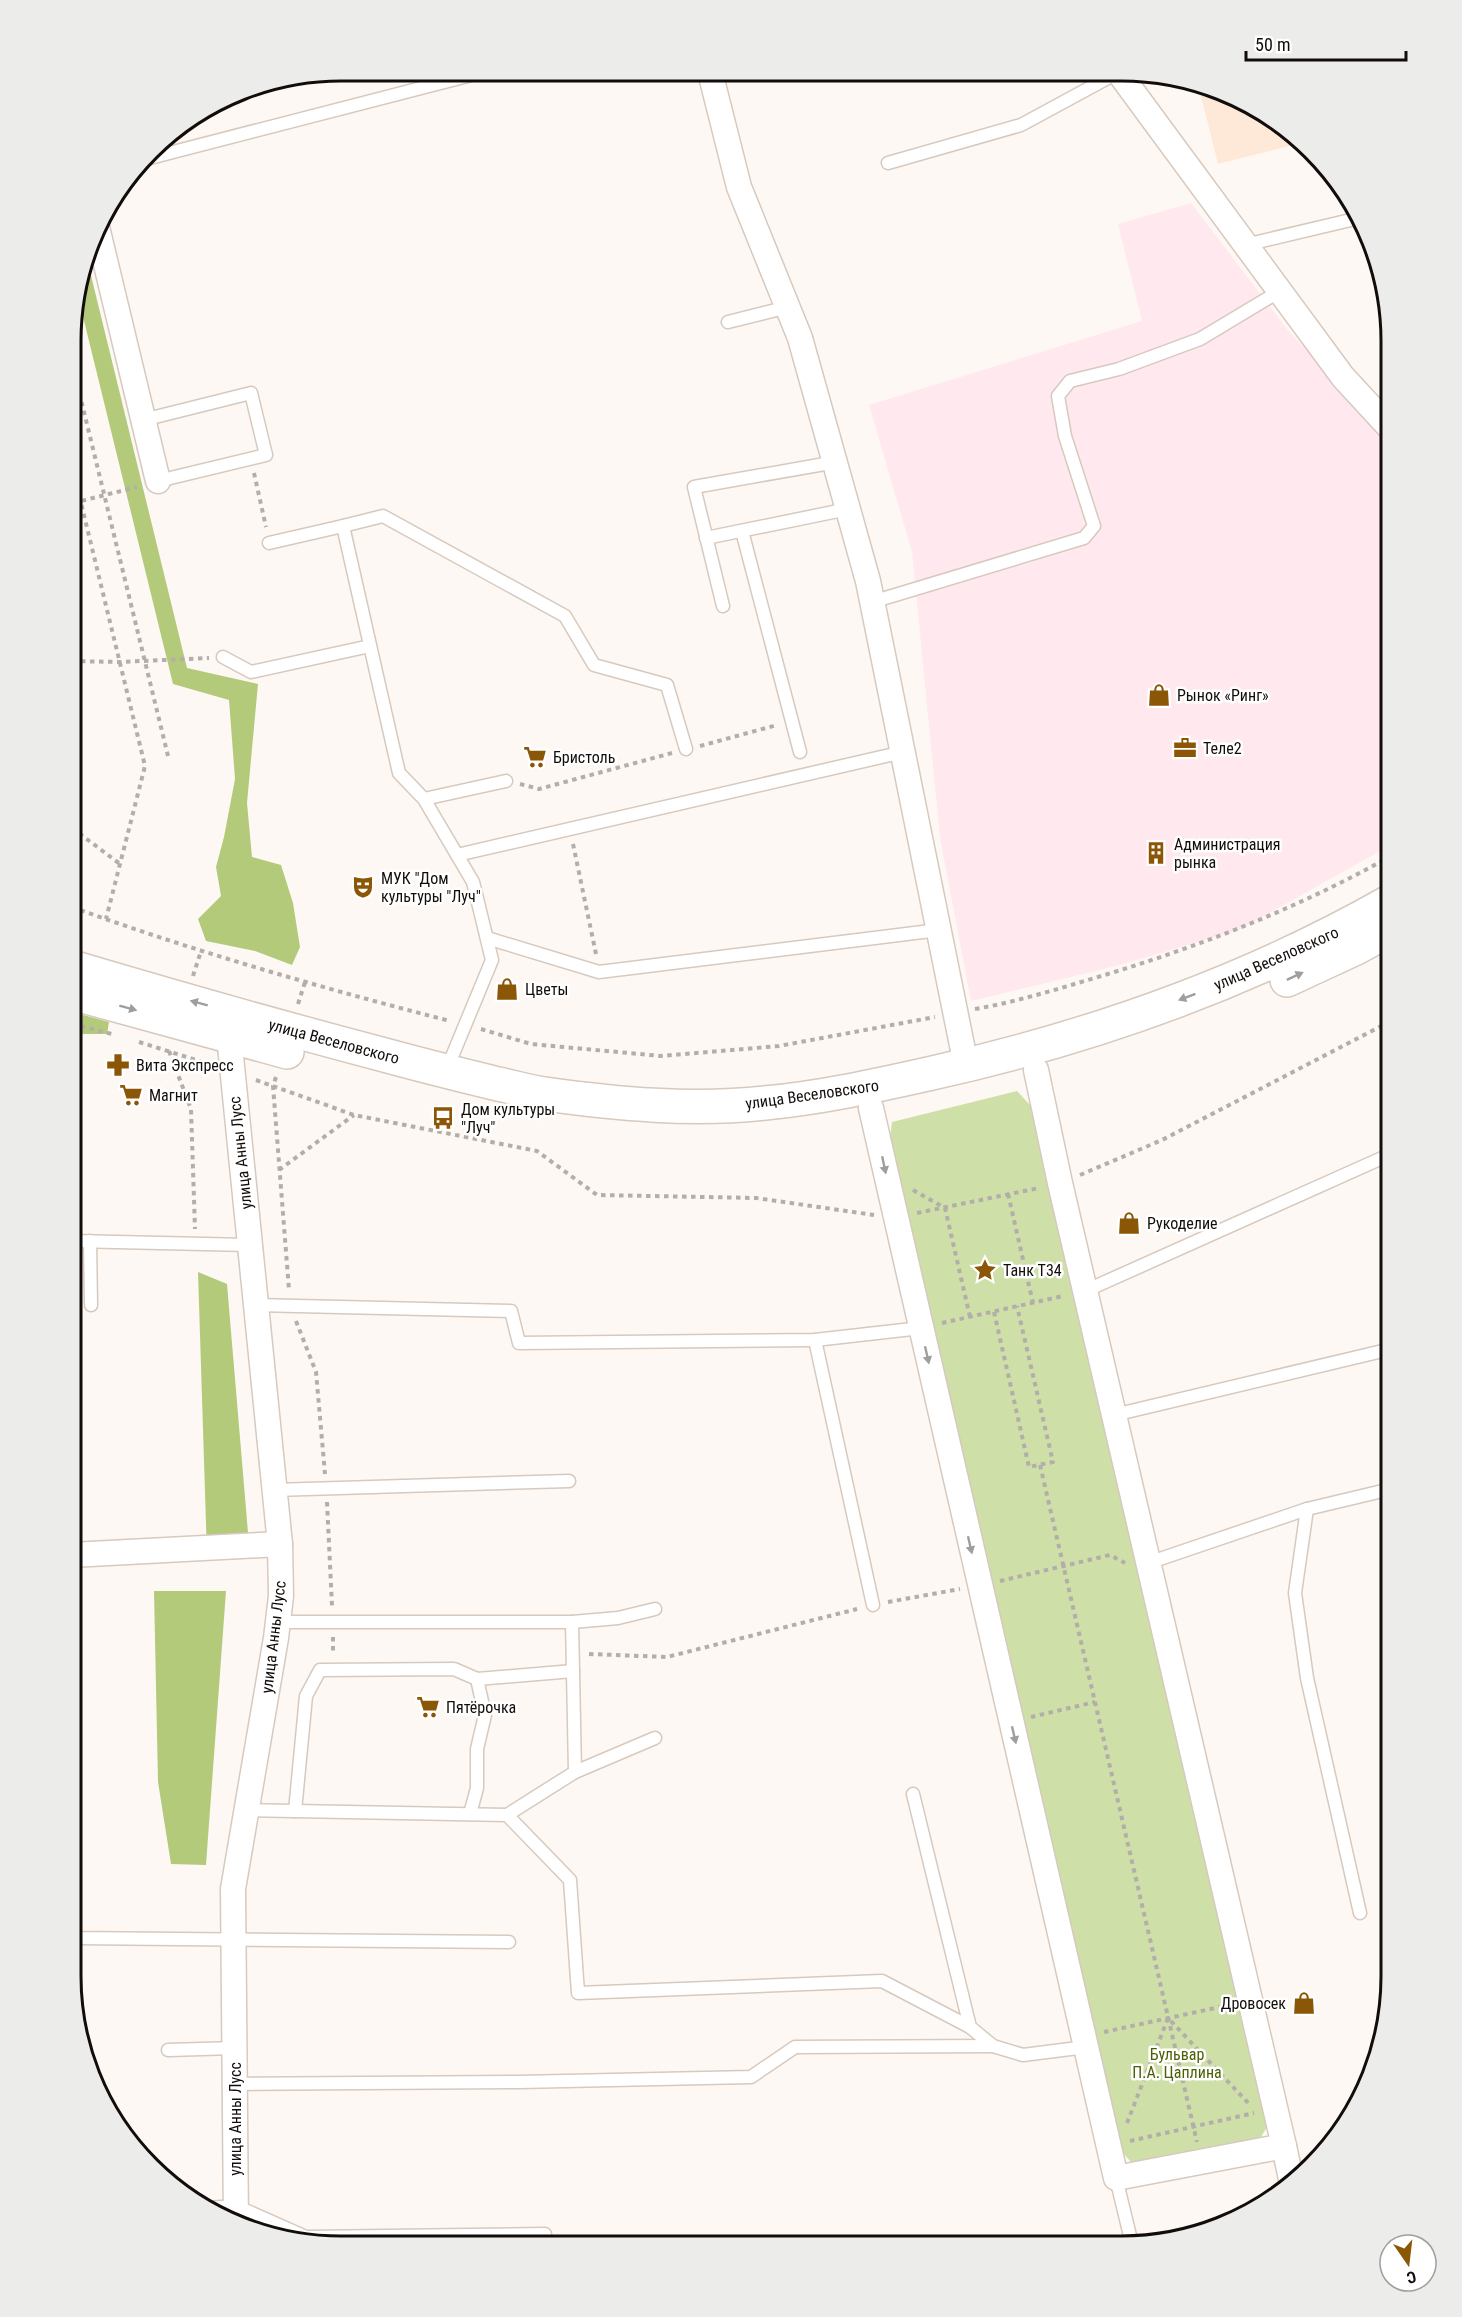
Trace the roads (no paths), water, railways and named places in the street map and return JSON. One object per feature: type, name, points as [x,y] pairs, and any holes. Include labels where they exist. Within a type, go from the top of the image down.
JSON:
[{"type":"main road","name":"улица Веселовского","points":[[81,996],[177,1024],[232,1024],[290,1030],[446,1072],[541,1094],[666,1106],[869,1097],[966,1065],[1034,1059],[1136,1016],[1240,977],[1345,928],[1381,907]]},
{"type":"main road","name":"улица Веселовского","points":[[232,1024],[451,1096],[549,1115],[663,1126],[766,1123],[1034,1059],[1143,1037],[1249,997],[1356,948],[1381,934]]},
{"type":"main road","name":"улица Веселовского","points":[[81,972],[177,1024]]},
{"type":"street","points":[[712,81],[739,187],[800,338],[836,462],[872,602],[966,1065]]},
{"type":"street","points":[[1124,81],[1343,377],[1381,418]]},
{"type":"street","points":[[101,242],[143,420],[150,483]]},
{"type":"street","name":"улица Анны Лусс","points":[[232,1024],[231,1072],[280,1544],[278,1622],[234,1889],[236,2213]]},
{"type":"street","points":[[1034,1059],[1060,1183],[1290,2173]]},
{"type":"street","points":[[869,1097],[1085,2042],[1114,2144],[1116,2178],[1284,2146]]},
{"type":"street","points":[[81,1554],[280,1544]]},
{"type":"lane","points":[[158,156],[448,81]]},
{"type":"lane","points":[[888,163],[1021,125],[1103,81]]},
{"type":"lane","points":[[1245,244],[1351,220]]},
{"type":"lane","points":[[872,602],[1084,538],[1094,526],[1065,436],[1059,396],[1070,381],[1119,369],[1200,339],[1280,291]]},
{"type":"lane","points":[[728,322],[788,308]]},
{"type":"lane","points":[[143,420],[251,393],[266,455],[150,483]]},
{"type":"lane","points":[[723,606],[694,487],[836,462]]},
{"type":"lane","points":[[706,538],[848,509]]},
{"type":"lane","points":[[269,543],[383,516],[565,616],[594,665],[667,685],[686,749]]},
{"type":"lane","points":[[343,526],[399,773],[424,799],[473,882],[492,960],[446,1072]]},
{"type":"lane","points":[[742,531],[800,752]]},
{"type":"lane","points":[[223,657],[251,672],[370,646]]},
{"type":"lane","points":[[457,855],[903,752]]},
{"type":"lane","points":[[424,799],[506,781]]},
{"type":"lane","points":[[486,938],[599,972],[939,930]]},
{"type":"lane","points":[[1085,1291],[1381,1158]]},
{"type":"lane","points":[[81,1241],[249,1245]]},
{"type":"lane","points":[[90,1241],[91,1305]]},
{"type":"lane","points":[[255,1305],[511,1311],[519,1343],[815,1340],[921,1328]]},
{"type":"lane","points":[[815,1340],[873,1605]]},
{"type":"lane","points":[[1114,1415],[1381,1351]]},
{"type":"lane","points":[[274,1490],[569,1481]]},
{"type":"lane","points":[[1148,1563],[1307,1509],[1381,1491]]},
{"type":"lane","points":[[1307,1509],[1295,1593],[1307,1678],[1360,1913]]},
{"type":"lane","points":[[278,1622],[572,1622],[618,1618],[656,1609]]},
{"type":"lane","points":[[572,1622],[575,1772]]},
{"type":"lane","points":[[295,1811],[306,1696],[321,1670],[454,1669],[477,1679],[573,1671]]},
{"type":"lane","points":[[470,1814],[477,1788],[477,1749],[485,1715],[477,1679]]},
{"type":"lane","points":[[247,1810],[507,1815],[575,1772],[655,1738]]},
{"type":"lane","points":[[913,1794],[970,2027]]},
{"type":"lane","points":[[507,1815],[570,1880],[578,1993],[882,1981],[970,2027],[993,2046]]},
{"type":"lane","points":[[81,1938],[509,1942]]},
{"type":"lane","points":[[235,2084],[519,2082],[751,2077],[795,2047],[993,2046],[1023,2055],[1085,2042]]},
{"type":"lane","points":[[168,2050],[235,2048]]},
{"type":"lane","points":[[1116,2178],[1130,2235]]},
{"type":"lane","points":[[386,2236],[546,2234]]},
{"type":"place","name":"Рынок «Ринг»","points":[[1159,695]]},
{"type":"place","name":"Теле2","points":[[1185,748]]},
{"type":"place","name":"Бристоль","points":[[535,757]]},
{"type":"place","name":"Администрация рынка","points":[[1156,853]]},
{"type":"place","name":"МУК \"Дом культуры \"Луч\"","points":[[363,887]]},
{"type":"place","name":"Цветы","points":[[507,989]]},
{"type":"place","name":"Вита Экспресс","points":[[118,1065]]},
{"type":"place","name":"Магнит","points":[[131,1095]]},
{"type":"place","name":"Дом культуры \"Луч\"","points":[[443,1118]]},
{"type":"place","name":"Рукоделие","points":[[1129,1223]]},
{"type":"place","name":"Танк T34","points":[[985,1270]]},
{"type":"place","name":"Пятёрочка","points":[[428,1707]]},
{"type":"place","name":"Дровосек","points":[[1304,2003]]},
{"type":"park label","name":"Бульвар П.А. Цаплина","points":[[1177,2063]]}]
